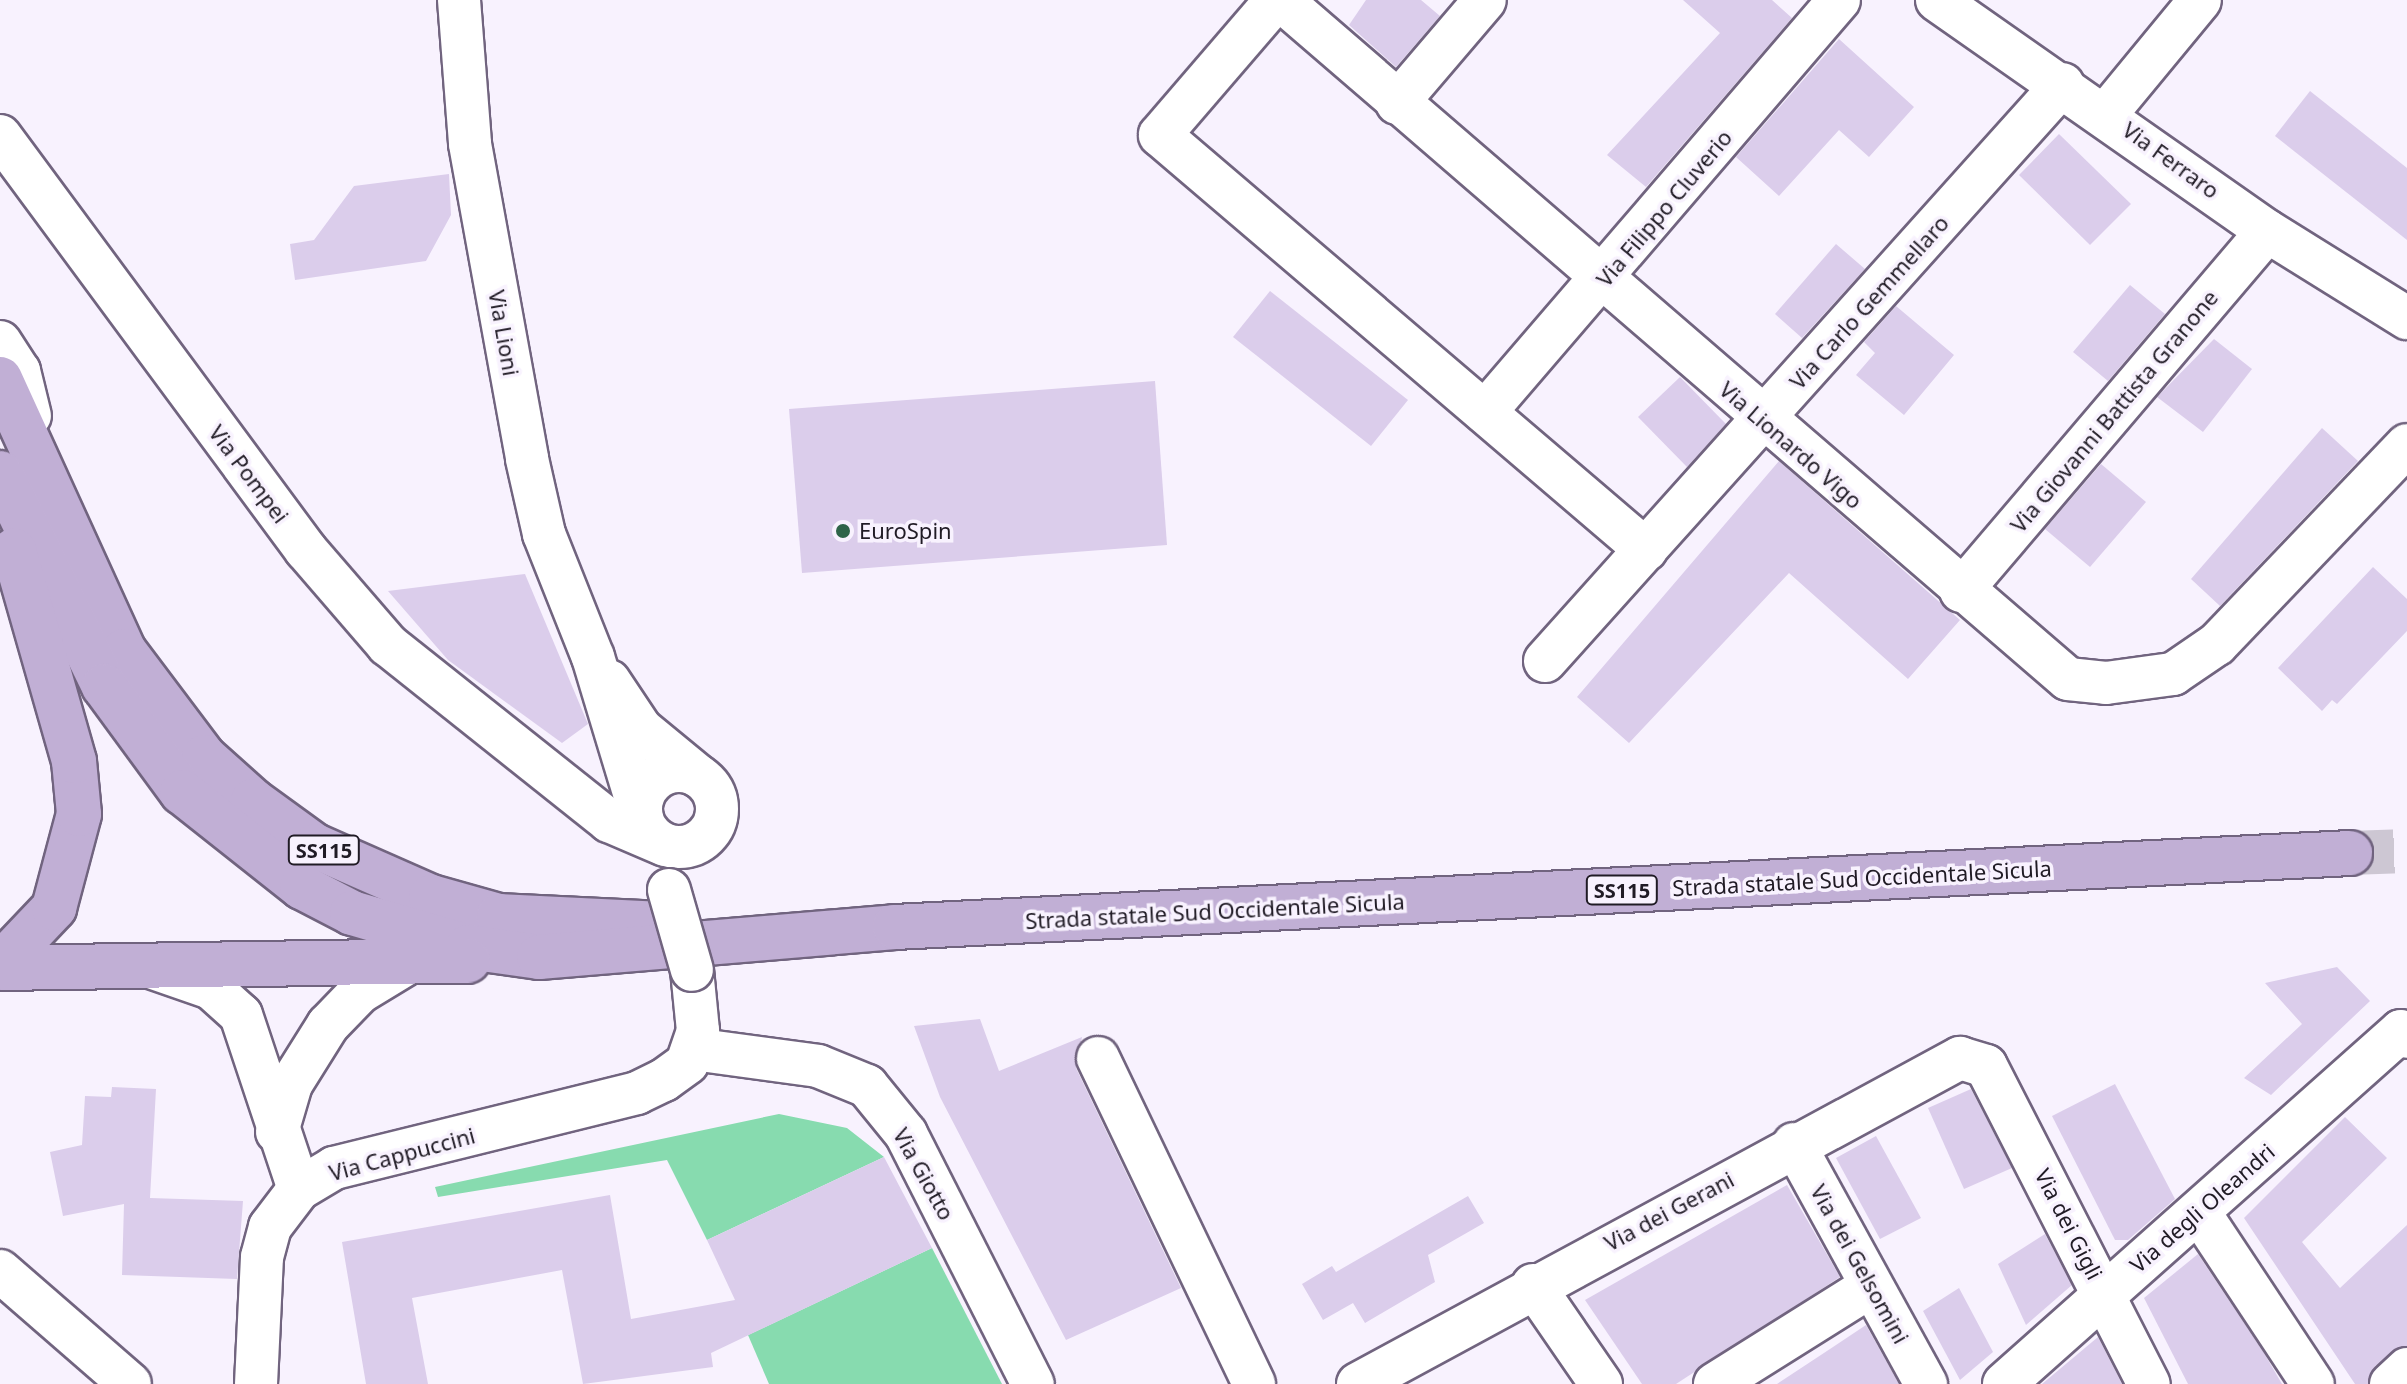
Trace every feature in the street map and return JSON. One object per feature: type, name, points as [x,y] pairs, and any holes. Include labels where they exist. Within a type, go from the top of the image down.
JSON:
[{"type":"main road","name":"Strada statale Sud Occidentale Sicula","points":[[0,379],[124,651],[204,757],[315,846],[404,887],[499,916],[895,927]]},
{"type":"main road","name":"Strada statale Sud Occidentale Sicula","points":[[0,473],[104,686],[142,746],[216,825],[352,913],[468,947],[539,957],[895,927],[2350,853]]},
{"type":"main road","points":[[0,506],[74,761],[79,814],[54,908],[0,966]]},
{"type":"main road","points":[[0,966],[140,964],[246,970],[403,966],[539,957]]},
{"type":"street","name":"Via Lioni","points":[[459,0],[470,144],[527,459],[544,534],[593,657]]},
{"type":"street","name":"Via Lionardo Vigo","points":[[1646,550],[1160,135],[1279,0],[1961,591],[2068,679],[2106,683],[2173,674],[2217,644],[2402,461]]},
{"type":"street","points":[[1397,103],[1485,0]]},
{"type":"street","name":"Via Filippo Cluverio","points":[[1485,412],[1602,282],[1839,0]]},
{"type":"street","name":"Via Ferraro","points":[[1937,0],[2107,113],[2267,231],[2407,318]]},
{"type":"street","points":[[2107,113],[2200,0]]},
{"type":"street","name":"Via Carlo Gemmellaro","points":[[1545,661],[2063,84]]},
{"type":"street","name":"Via Pompei","points":[[0,136],[306,550],[388,645],[557,774],[652,818]]},
{"type":"street","name":"Via Giovanni Battista Granone","points":[[1961,591],[2267,231]]},
{"type":"street","points":[[0,342],[19,371],[48,486]]},
{"type":"street","points":[[593,657],[613,738],[652,818],[692,970],[698,1031],[693,1049]]},
{"type":"street","points":[[593,657],[641,729],[714,793],[717,816],[652,818]]},
{"type":"street","points":[[557,774],[602,762],[613,738]]},
{"type":"street","points":[[652,818],[676,771],[698,776]]},
{"type":"street","points":[[140,964],[211,988],[241,1015],[277,1132],[299,1189]]},
{"type":"street","points":[[277,1132],[291,1084],[328,1025],[360,992],[403,966]]},
{"type":"street","points":[[246,970],[271,1015],[291,1084]]},
{"type":"street","name":"Via degli Oleandri","points":[[2004,1384],[2404,1034]]},
{"type":"street","name":"Via Cappuccini","points":[[250,1375],[270,1227],[299,1189],[334,1168],[637,1093],[687,1063],[693,1049]]},
{"type":"street","name":"Via Giotto","points":[[693,1049],[818,1066],[867,1086],[906,1134],[1033,1384]]},
{"type":"street","points":[[1098,1058],[1254,1384]]},
{"type":"street","name":"Via dei Gerani","points":[[1376,1380],[1533,1285],[1960,1058],[1986,1066]]},
{"type":"street","name":"Via dei Gigli","points":[[1986,1066],[2149,1384]]},
{"type":"street","name":"Via dei Gelsomini","points":[[1794,1144],[1926,1384]]},
{"type":"street","points":[[2199,1212],[2313,1384]]},
{"type":"street","points":[[0,1271],[130,1384]]},
{"type":"street","points":[[1533,1285],[1601,1384]]},
{"type":"street","points":[[1715,1384],[1871,1286]]},
{"type":"street","points":[[2391,1384],[2407,1369]]},
{"type":"green space","points":[[779,1114],[847,1128],[884,1157],[707,1240],[667,1160],[438,1197],[435,1187]]},
{"type":"green space","points":[[932,1248],[1002,1384],[769,1384],[748,1335]]},
{"type":"building","points":[[1366,0],[1421,0],[1440,16],[1396,67],[1349,25]]},
{"type":"building","points":[[1683,0],[1772,0],[1792,18],[1646,187],[1607,155],[1720,33]]},
{"type":"building","points":[[1839,39],[1914,107],[1869,157],[1839,130],[1779,196],[1736,157]]},
{"type":"building","points":[[2310,91],[2407,168],[2407,240],[2275,136]]},
{"type":"building","points":[[2059,134],[2131,204],[2090,245],[2019,175]]},
{"type":"building","points":[[449,174],[451,215],[426,261],[295,280],[290,244],[314,240],[354,186]]},
{"type":"building","points":[[1836,244],[1865,269],[1802,338],[1775,314]]},
{"type":"building","points":[[2130,285],[2165,314],[2108,381],[2073,352]]},
{"type":"building","points":[[1270,291],[1408,400],[1371,446],[1233,337]]},
{"type":"building","points":[[1896,306],[1954,355],[1904,415],[1856,375],[1875,353],[1864,342]]},
{"type":"building","points":[[2214,339],[2252,369],[2203,432],[2157,397]]},
{"type":"building","points":[[1680,377],[1726,424],[1687,467],[1638,417]]},
{"type":"building","points":[[1155,381],[1167,545],[802,573],[789,409]]},
{"type":"building","points":[[2322,428],[2358,461],[2220,606],[2191,579]]},
{"type":"building","points":[[1779,461],[1960,620],[1908,679],[1789,573],[1629,743],[1577,697]]},
{"type":"building","points":[[2101,464],[2146,502],[2090,567],[2045,529]]},
{"type":"building","points":[[2373,567],[2407,599],[2407,631],[2337,704],[2332,700],[2322,711],[2278,668]]},
{"type":"building","points":[[525,574],[588,724],[562,743],[448,660],[388,591]]},
{"type":"building","points":[[2337,967],[2370,1001],[2271,1095],[2244,1078],[2302,1024],[2265,983]]},
{"type":"building","points":[[980,1019],[999,1071],[1082,1037],[1076,1068],[1181,1288],[1066,1340],[940,1097],[914,1026]]},
{"type":"building","points":[[2115,1084],[2175,1199],[2128,1240],[2115,1240],[2052,1116]]},
{"type":"building","points":[[112,1087],[156,1089],[150,1198],[243,1201],[237,1279],[122,1275],[124,1204],[63,1216],[50,1152],[82,1145],[85,1096],[111,1097]]},
{"type":"building","points":[[1971,1089],[2012,1168],[1964,1189],[1928,1108]]},
{"type":"building","points":[[2345,1117],[2387,1158],[2302,1242],[2340,1288],[2407,1225],[2407,1346],[2375,1366],[2368,1384],[2355,1384],[2244,1218]]},
{"type":"building","points":[[1876,1136],[1921,1218],[1880,1239],[1836,1158]]},
{"type":"building","points":[[884,1157],[932,1248],[711,1353],[713,1367],[583,1384],[562,1270],[412,1298],[428,1384],[366,1384],[342,1242],[610,1195],[631,1319],[735,1300],[707,1240]]},
{"type":"building","points":[[1787,1185],[1840,1277],[1676,1384],[1642,1384],[1585,1300]]},
{"type":"building","points":[[1468,1196],[1484,1223],[1428,1255],[1435,1282],[1365,1323],[1353,1303],[1323,1320],[1302,1284],[1332,1266],[1336,1272]]},
{"type":"building","points":[[2045,1234],[2072,1285],[2026,1325],[1998,1264]]},
{"type":"building","points":[[2198,1254],[2282,1384],[2188,1384],[2144,1298]]},
{"type":"building","points":[[1959,1288],[1993,1352],[1960,1380],[1923,1311]]},
{"type":"building","points":[[1866,1325],[1899,1384],[1777,1384],[1830,1349]]},
{"type":"building","points":[[2098,1337],[2122,1384],[2042,1384]]},
{"type":"tunnel","points":[[2350,853],[2407,851]]},
{"type":"place","name":"EuroSpin","points":[[843,531]]}]
